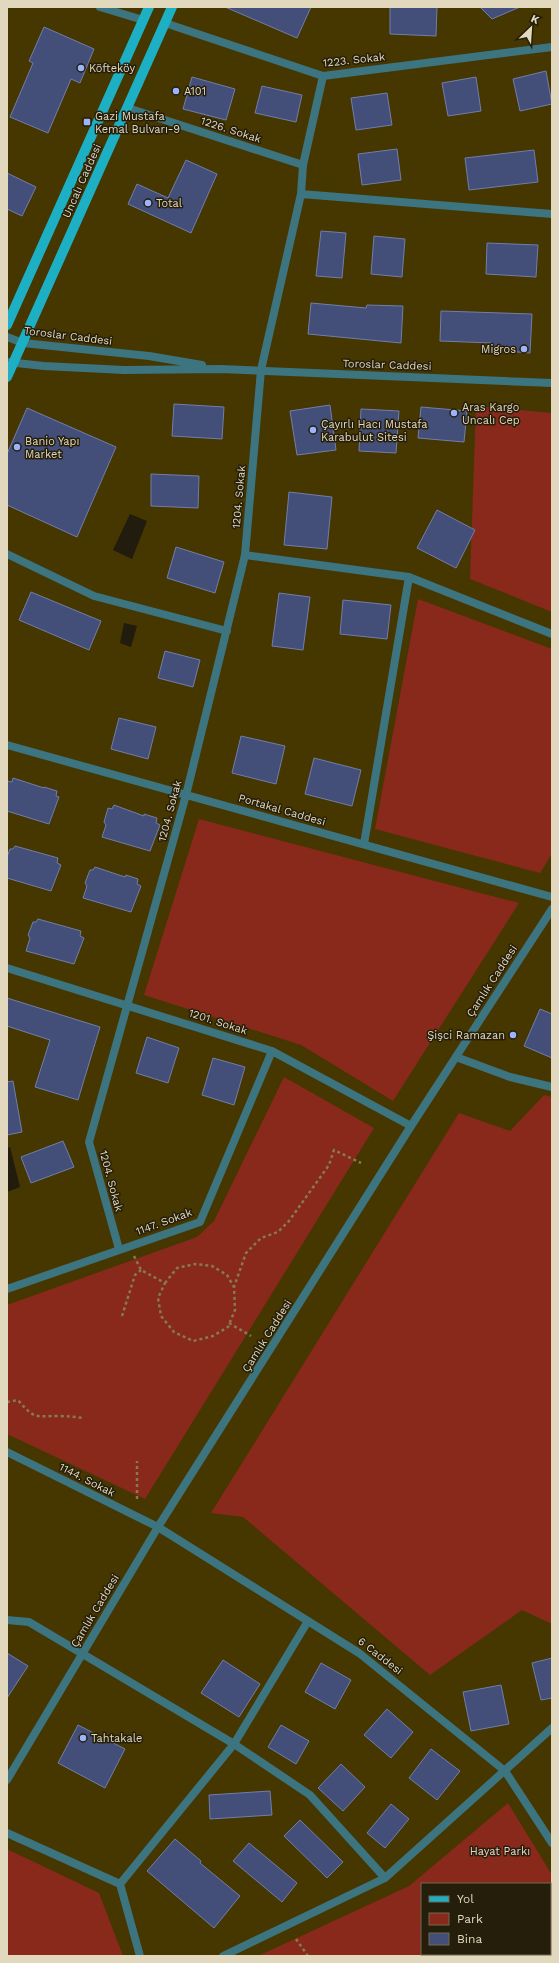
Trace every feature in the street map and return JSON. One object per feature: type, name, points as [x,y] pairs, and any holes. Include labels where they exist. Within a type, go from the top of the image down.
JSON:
[{"type":"main road","name":"Uncalı Caddesi","points":[[7,325],[149,7]]},
{"type":"main road","name":"Uncalı Caddesi","points":[[7,377],[10,362],[23,343],[172,7]]},
{"type":"street","points":[[100,7],[144,20]]},
{"type":"street","name":"1223. Sokak","points":[[165,23],[323,76],[552,47]]},
{"type":"street","name":"1204. Sokak","points":[[119,1249],[89,1142],[186,795],[246,554],[261,370],[301,194],[303,165],[323,76]]},
{"type":"street","name":"1226. Sokak","points":[[128,108],[303,165]]},
{"type":"street","points":[[301,194],[552,214]]},
{"type":"street","name":"Toroslar Caddesi","points":[[7,337],[23,343],[149,356],[221,368]]},
{"type":"street","name":"Toroslar Caddesi","points":[[10,362],[124,370],[221,368],[552,383]]},
{"type":"street","points":[[7,554],[94,596],[227,631]]},
{"type":"street","points":[[246,554],[409,577],[552,634]]},
{"type":"street","points":[[364,844],[409,577]]},
{"type":"street","name":"Portakal Caddesi","points":[[7,745],[552,897]]},
{"type":"street","name":"Çamlık Caddesi","points":[[7,1780],[158,1527],[552,908]]},
{"type":"street","name":"1201. Sokak","points":[[7,968],[272,1051],[412,1126]]},
{"type":"street","name":"1147. Sokak","points":[[7,1288],[200,1222],[272,1051]]},
{"type":"street","points":[[456,1057],[510,1077],[552,1087]]},
{"type":"street","name":"1144. Sokak","points":[[7,1452],[158,1527]]},
{"type":"street","name":"6 Caddesi","points":[[158,1527],[359,1653],[505,1771],[552,1843]]},
{"type":"street","points":[[7,1620],[29,1622],[83,1653],[234,1744],[310,1795],[385,1878]]},
{"type":"street","points":[[120,1884],[234,1744],[308,1621]]},
{"type":"street","points":[[223,1956],[385,1878],[552,1728]]},
{"type":"street","points":[[7,1833],[120,1884]]},
{"type":"street","points":[[120,1884],[140,1956]]},
{"type":"path","points":[[234,1287],[227,1275],[212,1266],[195,1264],[177,1268],[165,1283],[158,1298],[161,1316],[174,1332],[193,1341],[212,1336],[228,1327],[235,1310],[234,1287],[246,1253],[261,1238],[278,1232],[289,1221],[329,1165],[334,1150],[361,1163]]},
{"type":"path","points":[[134,1256],[141,1270],[165,1283]]},
{"type":"path","points":[[122,1316],[135,1275],[141,1270]]},
{"type":"path","points":[[229,1323],[251,1336]]},
{"type":"path","points":[[7,1402],[18,1400],[28,1411],[40,1418],[57,1416],[83,1418]]},
{"type":"path","points":[[137,1461],[137,1499]]},
{"type":"path","points":[[296,1939],[308,1956]]},
{"type":"green space","points":[[476,406],[552,413],[552,612],[470,579]]},
{"type":"green space","points":[[418,599],[552,649],[552,854],[540,873],[375,829]]},
{"type":"green space","points":[[199,819],[519,903],[393,1101],[301,1045],[144,995]]},
{"type":"green space","points":[[284,1077],[374,1128],[145,1499],[7,1434],[7,1305],[197,1237],[214,1221]]},
{"type":"green space","points":[[544,1095],[552,1097],[552,1624],[522,1610],[430,1675],[243,1517],[211,1513],[459,1113],[510,1131]]},
{"type":"green space","name":"Hayat Parkı","points":[[508,1803],[552,1875],[552,1956],[258,1956],[409,1886]]},
{"type":"green space","points":[[7,1849],[99,1893],[123,1956],[7,1956]]},
{"type":"shaded area","points":[[130,514],[147,521],[132,559],[113,550]]},
{"type":"shaded area","points":[[124,623],[137,626],[131,647],[120,643]]},
{"type":"shaded area","points":[[10,1147],[20,1187],[7,1192],[7,1148]]},
{"type":"building","points":[[225,7],[311,7],[297,38]]},
{"type":"building","points":[[390,7],[437,7],[436,36],[390,34]]},
{"type":"building","points":[[480,7],[520,7],[492,19]]},
{"type":"building","points":[[44,27],[94,49],[80,83],[71,79],[48,133],[10,117],[33,63],[29,61]]},
{"type":"building","points":[[546,71],[552,104],[520,111],[513,79]]},
{"type":"building","points":[[192,77],[235,89],[226,120],[183,109]]},
{"type":"building","points":[[476,77],[481,111],[448,116],[442,83]]},
{"type":"building","points":[[262,86],[302,95],[296,122],[255,113]]},
{"type":"building","points":[[387,93],[392,125],[356,130],[351,98]]},
{"type":"building","points":[[397,149],[401,180],[362,185],[358,154]]},
{"type":"building","points":[[534,150],[538,182],[469,190],[465,158]]},
{"type":"building","points":[[186,160],[217,174],[191,233],[128,204],[137,184],[168,198]]},
{"type":"building","points":[[7,173],[36,187],[22,216],[7,209]]},
{"type":"building","points":[[321,231],[346,233],[342,278],[316,276]]},
{"type":"building","points":[[374,236],[405,239],[402,277],[371,274]]},
{"type":"building","points":[[487,243],[538,245],[536,277],[486,274]]},
{"type":"building","points":[[311,303],[366,308],[367,305],[403,306],[401,343],[308,334]]},
{"type":"building","points":[[441,311],[532,314],[530,353],[492,350],[492,343],[440,341]]},
{"type":"building","points":[[174,404],[224,407],[222,439],[172,436]]},
{"type":"building","name":"Çayırlı Hacı Mustafa Karabulut Sitesi","points":[[330,405],[336,450],[297,455],[290,411]]},
{"type":"building","points":[[421,407],[467,411],[464,442],[418,438]]},
{"type":"building","points":[[27,408],[116,447],[77,537],[7,505],[7,454]]},
{"type":"building","points":[[361,409],[399,411],[396,453],[359,451]]},
{"type":"building","points":[[151,474],[199,476],[198,508],[151,506]]},
{"type":"building","points":[[289,492],[332,497],[327,549],[284,545]]},
{"type":"building","points":[[437,510],[475,530],[456,568],[417,548]]},
{"type":"building","points":[[176,547],[224,562],[215,593],[167,578]]},
{"type":"building","points":[[31,592],[101,621],[89,650],[19,620]]},
{"type":"building","points":[[279,593],[310,597],[303,650],[272,646]]},
{"type":"building","points":[[343,600],[391,605],[387,639],[340,634]]},
{"type":"building","points":[[165,651],[200,660],[193,687],[158,678]]},
{"type":"building","points":[[119,718],[156,727],[148,759],[111,749]]},
{"type":"building","points":[[241,736],[285,746],[276,784],[232,773]]},
{"type":"building","points":[[314,758],[361,770],[352,806],[305,794]]},
{"type":"building","points":[[13,778],[57,791],[56,796],[59,797],[49,824],[7,811],[7,781],[12,782]]},
{"type":"building","points":[[114,805],[144,816],[144,814],[157,818],[156,823],[160,825],[150,851],[102,837],[106,825],[104,822],[108,808],[112,809]]},
{"type":"building","points":[[15,846],[58,858],[57,863],[61,865],[51,891],[7,878],[7,857],[10,849],[13,849]]},
{"type":"building","points":[[95,867],[125,877],[126,875],[138,879],[137,884],[141,886],[131,912],[83,898],[87,886],[85,883],[90,870],[93,870]]},
{"type":"building","points":[[38,919],[81,931],[80,936],[84,938],[74,964],[26,951],[30,938],[28,935],[33,922],[36,922]]},
{"type":"building","points":[[7,998],[100,1027],[78,1100],[35,1087],[50,1040],[7,1026]]},
{"type":"building","points":[[540,1009],[552,1014],[552,1058],[524,1046]]},
{"type":"building","points":[[147,1037],[179,1048],[168,1083],[136,1073]]},
{"type":"building","points":[[213,1058],[245,1067],[234,1105],[202,1095]]},
{"type":"building","points":[[13,1081],[22,1132],[7,1135],[7,1082]]},
{"type":"building","points":[[63,1141],[74,1167],[31,1183],[21,1157]]},
{"type":"building","points":[[7,1653],[28,1666],[7,1698]]},
{"type":"building","points":[[552,1658],[552,1698],[541,1700],[532,1663]]},
{"type":"building","points":[[223,1660],[260,1684],[239,1717],[201,1693]]},
{"type":"building","points":[[321,1663],[351,1680],[335,1709],[305,1692]]},
{"type":"building","points":[[501,1685],[509,1724],[471,1731],[463,1692]]},
{"type":"building","points":[[387,1709],[413,1732],[391,1758],[364,1735]]},
{"type":"building","points":[[78,1725],[125,1749],[105,1788],[58,1763]]},
{"type":"building","points":[[281,1725],[309,1741],[296,1764],[268,1747]]},
{"type":"building","points":[[431,1749],[460,1771],[437,1800],[409,1778]]},
{"type":"building","points":[[341,1764],[365,1787],[343,1811],[318,1788]]},
{"type":"building","points":[[270,1791],[272,1815],[210,1819],[209,1795]]},
{"type":"building","points":[[391,1804],[409,1819],[385,1848],[367,1833]]},
{"type":"building","points":[[300,1820],[343,1862],[327,1878],[284,1836]]},
{"type":"building","points":[[175,1839],[201,1861],[200,1863],[240,1896],[214,1928],[147,1871]]},
{"type":"building","points":[[249,1843],[297,1883],[282,1902],[233,1861]]},
{"type":"place","name":"Köfteköy","points":[[81,68]]},
{"type":"place","name":"A101","points":[[176,91]]},
{"type":"place","name":"Gazi Mustafa Kemal Bulvarı-9","points":[[87,122]]},
{"type":"place","name":"Total","points":[[148,203]]},
{"type":"place","name":"Migros","points":[[524,349]]},
{"type":"place","name":"Aras Kargo Uncalı Cep","points":[[454,413]]},
{"type":"place","name":"Çayırlı Hacı Mustafa Karabulut Sitesi","points":[[313,430]]},
{"type":"place","name":"Banio Yapı Market","points":[[17,447]]},
{"type":"place","name":"Şişci Ramazan","points":[[513,1035]]},
{"type":"place","name":"Tahtakale","points":[[83,1738]]}]
